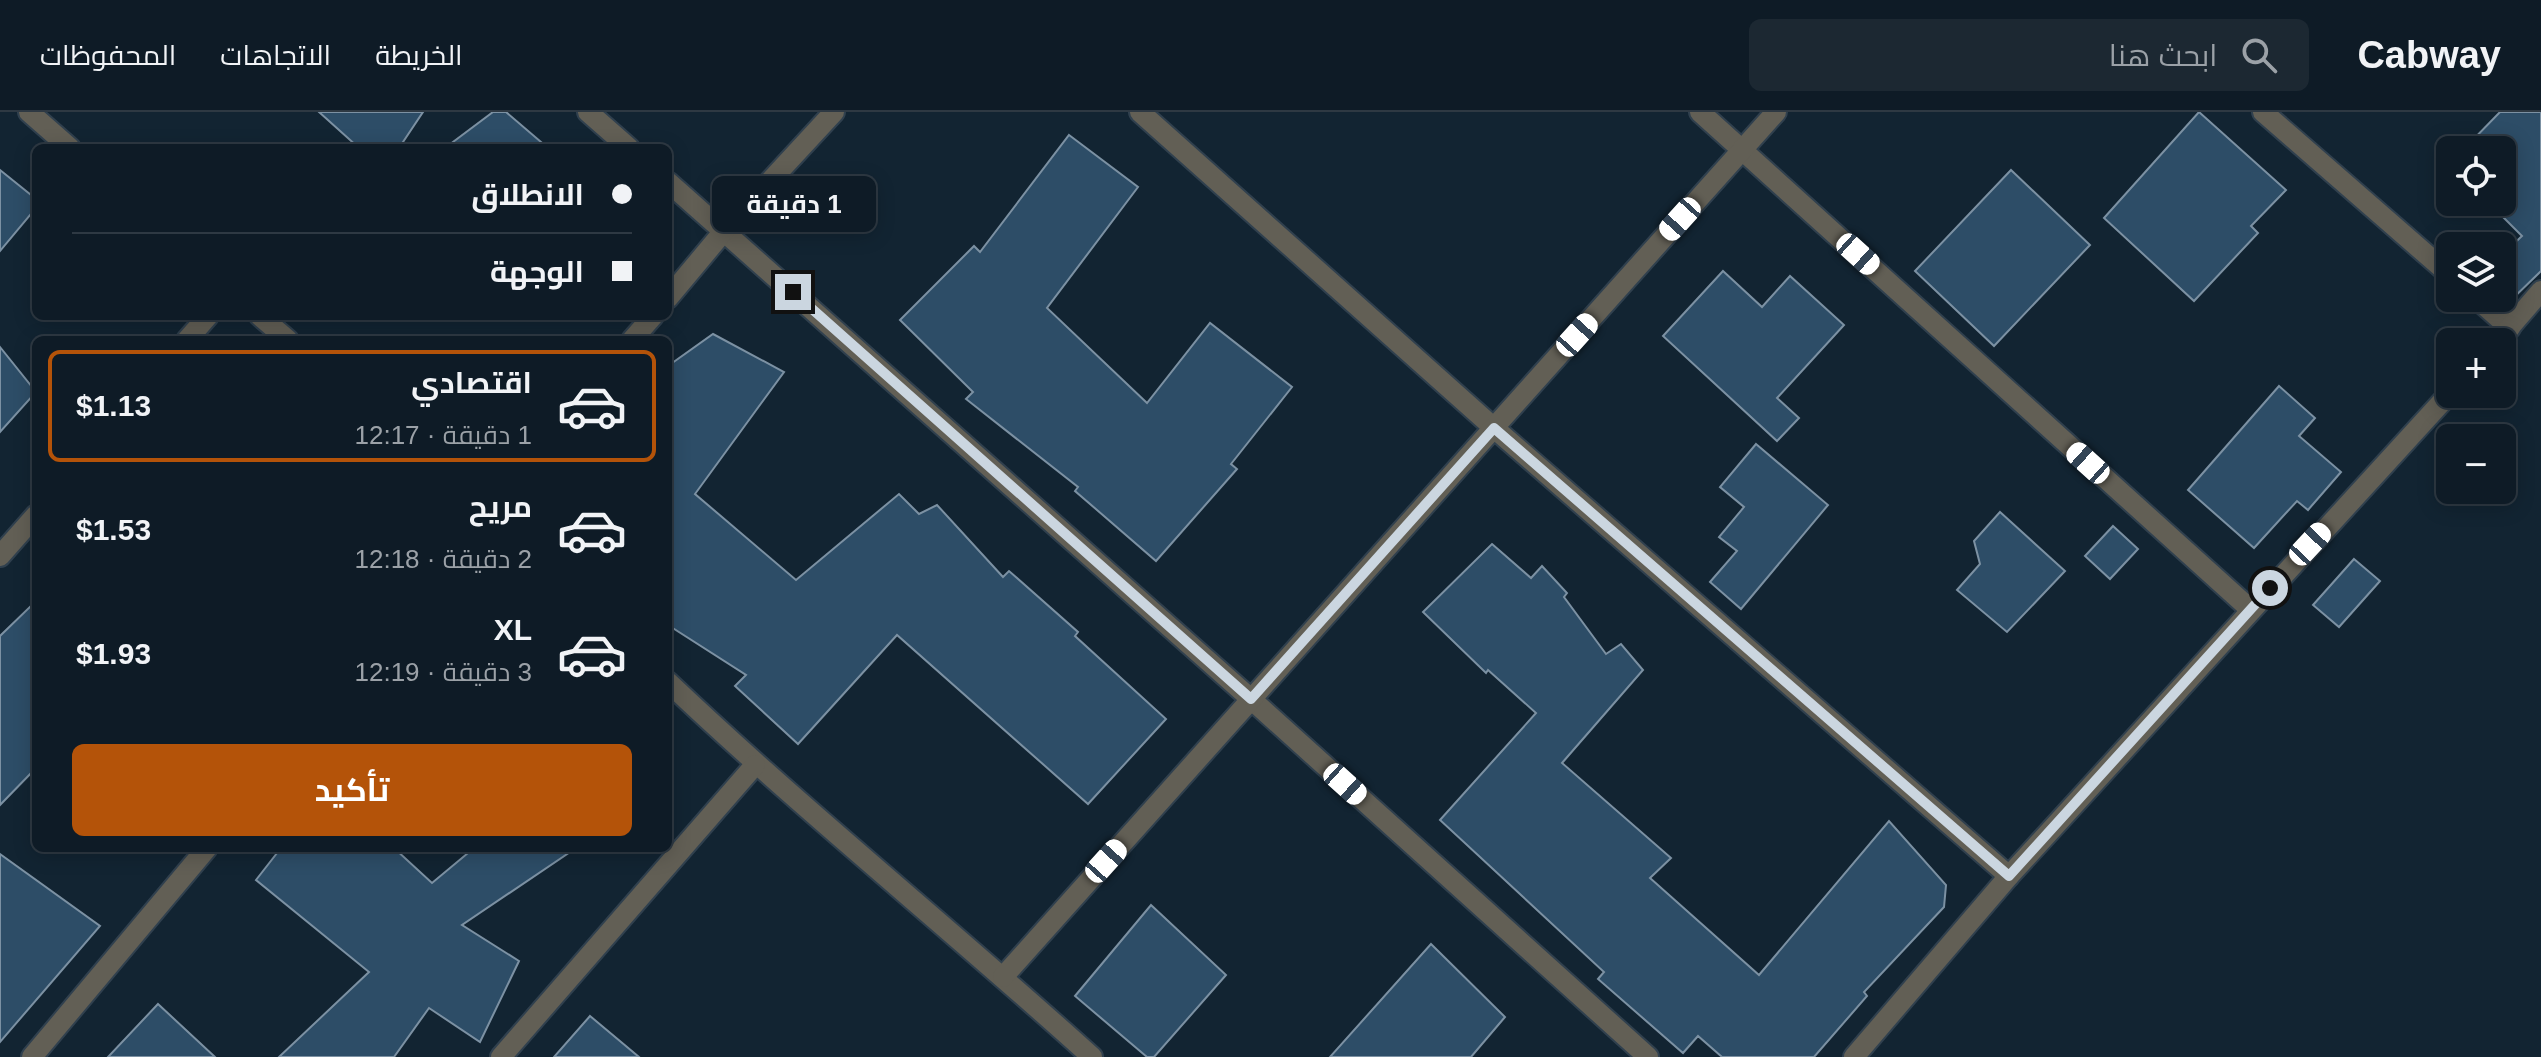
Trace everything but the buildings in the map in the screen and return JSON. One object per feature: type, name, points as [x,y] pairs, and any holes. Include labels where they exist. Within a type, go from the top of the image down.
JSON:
[{"type":"street","points":[[29,112],[65,144]]},
{"type":"street","points":[[588,112],[624,144]]},
{"type":"street","points":[[672,293],[724,231],[834,112]]},
{"type":"street","points":[[1140,112],[1494,428],[2009,876]]},
{"type":"street","points":[[1700,112],[2250,609]]},
{"type":"street","points":[[1003,977],[1776,112]]},
{"type":"street","points":[[2263,112],[2436,263]]},
{"type":"street","points":[[672,186],[1251,699],[1648,1057]]},
{"type":"street","points":[[2510,328],[2541,291]]},
{"type":"street","points":[[2487,312],[2499,328]]},
{"type":"street","points":[[190,336],[204,320]]},
{"type":"street","points":[[265,320],[283,336]]},
{"type":"street","points":[[636,336],[650,320]]},
{"type":"street","points":[[1854,1057],[2009,876],[2436,408]]},
{"type":"street","points":[[0,556],[32,520]]},
{"type":"street","points":[[672,686],[755,765],[1092,1057]]},
{"type":"street","points":[[501,1057],[755,765]]},
{"type":"street","points":[[32,1057],[204,852]]},
{"type":"route","points":[[793,292],[1251,699],[1494,428],[2009,876],[2270,588]]}]
